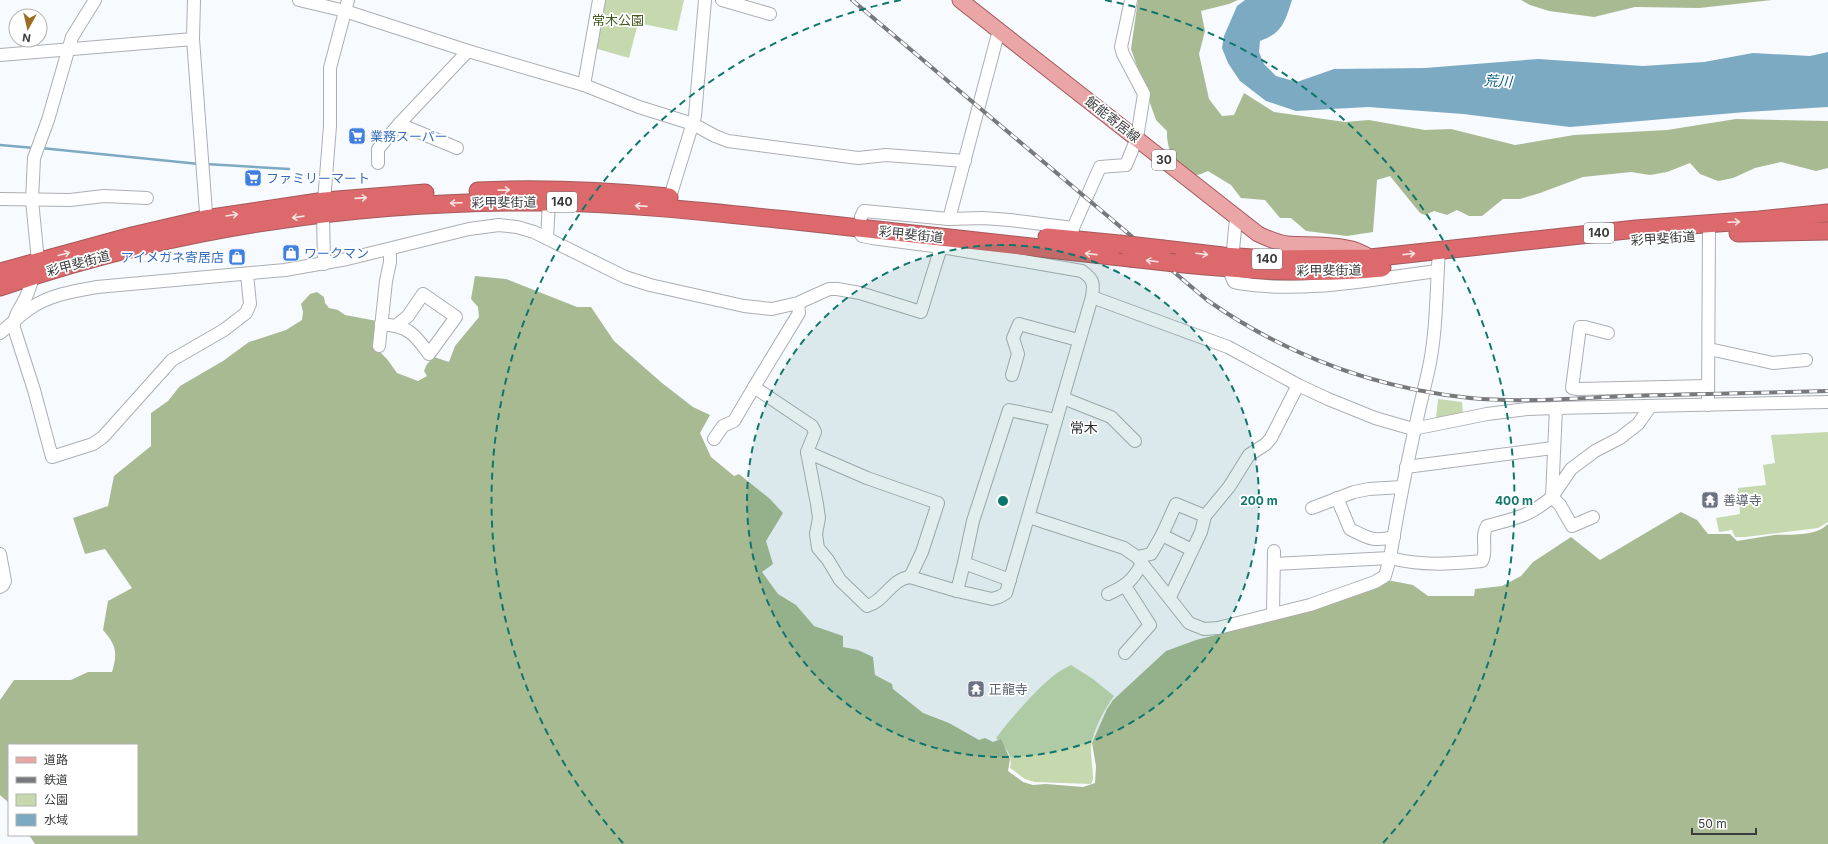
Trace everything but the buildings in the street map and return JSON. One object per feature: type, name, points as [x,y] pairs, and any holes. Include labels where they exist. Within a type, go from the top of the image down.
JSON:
[{"type":"highway","name":"彩甲斐街道","points":[[0,272],[36,268],[127,250],[207,225],[436,192],[492,190],[550,190],[627,193],[670,197],[1130,258],[1226,268],[1286,271],[1332,271],[1371,263]]},
{"type":"highway","name":"彩甲斐街道","points":[[324,207],[549,202],[675,209],[957,229],[1119,244],[1224,256],[1371,263],[1438,262],[1610,232],[1761,226],[1828,231]]},
{"type":"highway","name":"彩甲斐街道","points":[[1761,226],[1828,213]]},
{"type":"highway","name":"140","points":[[1761,226],[1828,221]]},
{"type":"highway","name":"140","points":[[1761,226],[1828,227]]},
{"type":"highway","name":"彩甲斐街道","points":[[0,287],[36,268]]},
{"type":"main road","name":"飯能寄居線","points":[[960,0],[1258,234],[1274,241],[1286,244],[1349,249],[1361,252],[1371,263]]},
{"type":"street","points":[[95,0],[72,37],[48,120],[34,158],[32,200],[36,268],[25,300],[17,312],[14,321],[14,328],[34,390],[52,457],[92,444],[103,437],[172,360],[224,330],[246,313],[250,304],[247,274]]},
{"type":"street","points":[[194,0],[193,39],[207,225]]},
{"type":"street","points":[[300,0],[346,5],[468,51],[584,85],[639,107],[692,124],[728,141],[858,158],[886,155],[965,161]]},
{"type":"street","points":[[584,85],[598,0]]},
{"type":"street","points":[[670,197],[695,116],[705,0]]},
{"type":"street","points":[[722,0],[770,14]]},
{"type":"street","points":[[754,387],[812,426],[815,432],[807,452],[819,518],[816,534],[818,548],[828,560],[840,580],[867,606],[873,605],[896,582],[910,576],[957,591],[992,599],[1006,594],[1063,398],[1078,340],[1092,297],[1094,285],[1090,277],[1068,263],[872,238],[862,236],[859,222],[864,211],[878,211],[949,218],[1010,220],[1073,230],[1100,167],[1126,164],[1137,138],[1144,94],[1123,54],[1121,47],[1130,0]]},
{"type":"street","points":[[324,264],[324,207],[330,126],[330,68],[346,5]]},
{"type":"street","points":[[949,218],[999,30]]},
{"type":"street","points":[[0,55],[193,39]]},
{"type":"street","points":[[378,163],[378,149],[399,124],[468,51]]},
{"type":"street","points":[[399,124],[457,148]]},
{"type":"street","points":[[0,199],[70,200],[104,196],[147,198]]},
{"type":"street","points":[[547,238],[549,202]]},
{"type":"street","points":[[1233,250],[1236,218]]},
{"type":"street","points":[[0,333],[30,308],[49,298],[68,292],[97,287],[247,274],[324,264],[469,229],[499,225],[517,228],[547,238],[625,277],[650,285],[750,306],[772,309],[798,303],[829,289],[837,289],[860,293],[921,312],[941,247]]},
{"type":"street","points":[[1708,405],[1709,229]]},
{"type":"street","points":[[379,346],[386,281],[390,262],[390,249]]},
{"type":"street","points":[[1029,517],[1124,548],[1140,561],[1156,583],[1170,597],[1189,623],[1204,629],[1218,628],[1310,605],[1375,582],[1385,576],[1390,558],[1414,429],[1428,373],[1436,313],[1438,262],[1343,284],[1288,287],[1238,283],[1234,282],[1231,275]]},
{"type":"street","points":[[381,324],[397,325],[411,331],[417,336],[429,354],[456,317],[423,294],[408,316],[397,325]]},
{"type":"street","points":[[1092,297],[1228,347],[1298,385],[1375,418],[1414,429],[1487,414],[1527,409],[1828,402]]},
{"type":"street","points":[[714,438],[723,426],[734,421],[799,313],[798,303]]},
{"type":"street","points":[[1012,375],[1018,354],[1013,338],[1019,324],[1078,340]]},
{"type":"street","points":[[1608,333],[1580,327],[1572,388],[1708,386]]},
{"type":"street","points":[[1709,349],[1773,363],[1806,360]]},
{"type":"street","points":[[1170,597],[1201,532],[1205,516],[1229,487],[1248,455],[1266,444],[1271,438],[1298,385]]},
{"type":"street","points":[[1063,398],[1111,417],[1135,441]]},
{"type":"street","points":[[1274,564],[1390,558],[1409,562],[1438,565],[1482,561],[1484,557],[1483,532],[1487,526],[1525,516],[1537,509],[1552,497],[1571,470],[1595,451],[1620,438],[1638,424],[1650,407]]},
{"type":"street","points":[[1556,408],[1553,448],[1552,497],[1560,505],[1572,526],[1593,517]]},
{"type":"street","points":[[957,591],[973,521],[1009,410],[1056,420]]},
{"type":"street","points":[[1406,467],[1553,448]]},
{"type":"street","points":[[807,452],[867,478],[938,503],[938,508],[922,552],[910,576]]},
{"type":"street","points":[[1312,508],[1337,498],[1369,489],[1402,487]]},
{"type":"street","points":[[1337,498],[1350,529],[1372,540],[1394,537]]},
{"type":"street","points":[[1108,594],[1125,586],[1134,577],[1140,561],[1151,554],[1162,536],[1176,504],[1205,516]]},
{"type":"street","points":[[1162,536],[1192,550]]},
{"type":"street","points":[[1273,614],[1274,551]]},
{"type":"street","points":[[0,554],[5,581],[3,586],[0,587]]},
{"type":"street","points":[[964,563],[1010,580]]},
{"type":"street","points":[[1125,586],[1150,625],[1125,654]]},
{"type":"green space","name":"常木公園","points":[[602,0],[684,0],[677,31],[638,23],[629,58],[594,48]]},
{"type":"green space","points":[[1138,0],[1238,0],[1229,4],[1201,11],[1205,31],[1199,54],[1209,99],[1222,116],[1234,115],[1244,93],[1274,112],[1345,122],[1369,120],[1425,130],[1451,129],[1515,145],[1574,135],[1667,130],[1736,119],[1828,121],[1828,168],[1816,171],[1781,162],[1755,168],[1733,178],[1718,181],[1700,174],[1690,163],[1667,172],[1650,175],[1631,172],[1583,177],[1520,199],[1503,199],[1482,216],[1469,216],[1457,210],[1447,215],[1434,211],[1425,215],[1420,213],[1390,176],[1377,180],[1373,232],[1347,236],[1306,231],[1291,218],[1280,218],[1265,200],[1241,198],[1231,185],[1208,171],[1198,175],[1189,175],[1183,172],[1178,166],[1170,152],[1167,131],[1156,120],[1131,49]]},
{"type":"green space","points":[[1521,0],[1772,0],[1699,8],[1635,7],[1594,17],[1549,11],[1530,5]]},
{"type":"green space","points":[[475,276],[506,279],[577,307],[591,307],[614,341],[662,383],[693,407],[710,415],[700,433],[711,457],[734,476],[739,474],[770,499],[783,513],[766,541],[773,564],[762,572],[778,594],[796,605],[814,626],[843,636],[843,647],[858,650],[873,657],[875,675],[892,684],[893,689],[923,713],[949,723],[979,740],[985,738],[993,742],[1001,739],[1010,759],[1008,771],[1023,782],[1033,785],[1046,784],[1083,787],[1095,783],[1096,766],[1092,743],[1107,709],[1113,700],[1166,651],[1196,640],[1291,616],[1387,580],[1413,585],[1428,596],[1474,596],[1475,589],[1502,586],[1521,576],[1533,562],[1571,537],[1600,560],[1681,512],[1697,520],[1708,534],[1730,534],[1737,541],[1774,535],[1796,535],[1810,533],[1823,528],[1828,524],[1828,844],[35,844],[30,836],[138,836],[138,744],[8,744],[8,802],[0,795],[0,700],[14,680],[71,680],[88,672],[112,672],[115,659],[115,649],[111,640],[103,630],[108,601],[132,588],[105,549],[85,554],[73,518],[108,506],[114,476],[151,446],[151,413],[168,401],[180,386],[223,361],[249,342],[286,330],[302,320],[303,312],[301,304],[310,294],[317,292],[324,297],[325,303],[329,308],[338,310],[345,315],[377,321],[376,348],[387,359],[397,373],[418,381],[427,376],[424,371],[427,364],[434,357],[449,362],[455,346],[479,317],[478,307],[471,299]]},
{"type":"green space","points":[[1438,399],[1462,402],[1463,414],[1442,419],[1436,418]]},
{"type":"green space","points":[[1828,432],[1828,522],[1818,528],[1745,537],[1735,537],[1732,530],[1719,532],[1716,518],[1740,514],[1738,488],[1766,485],[1763,465],[1775,463],[1771,435]]},
{"type":"green space","points":[[1071,665],[1093,679],[1114,696],[1100,720],[1092,742],[1091,752],[1093,779],[1091,784],[1035,782],[1025,779],[1010,768],[1011,763],[1008,751],[996,738],[1017,712],[1041,687],[1057,673]]},
{"type":"water","name":"荒川","points":[[1245,0],[1292,0],[1282,25],[1274,34],[1260,41],[1259,52],[1264,64],[1276,76],[1297,82],[1334,69],[1425,68],[1538,59],[1643,66],[1704,62],[1753,53],[1810,56],[1828,52],[1828,107],[1746,112],[1570,127],[1463,114],[1368,107],[1296,111],[1266,101],[1240,81],[1228,63],[1222,48],[1224,36],[1237,6]]},
{"type":"waterway","points":[[0,145],[34,148]]},
{"type":"waterway","points":[[41,148],[199,164]]},
{"type":"waterway","points":[[206,164],[289,169]]},
{"type":"railway","points":[[852,0],[1207,300],[1237,320],[1268,337],[1300,353],[1332,366],[1365,377],[1434,393],[1470,398],[1509,400],[1828,391]]},
{"type":"place","name":"業務スーパー","points":[[357,136]]},
{"type":"place","name":"ファミリーマート","points":[[253,178]]},
{"type":"place","name":"ワークマン","points":[[291,253]]},
{"type":"place","name":"アイメガネ寄居店","points":[[237,257]]},
{"type":"place","name":"善導寺","points":[[1710,500]]},
{"type":"place","name":"正龍寺","points":[[976,689]]},
{"type":"district","name":"常木","points":[[1084,428]]}]
